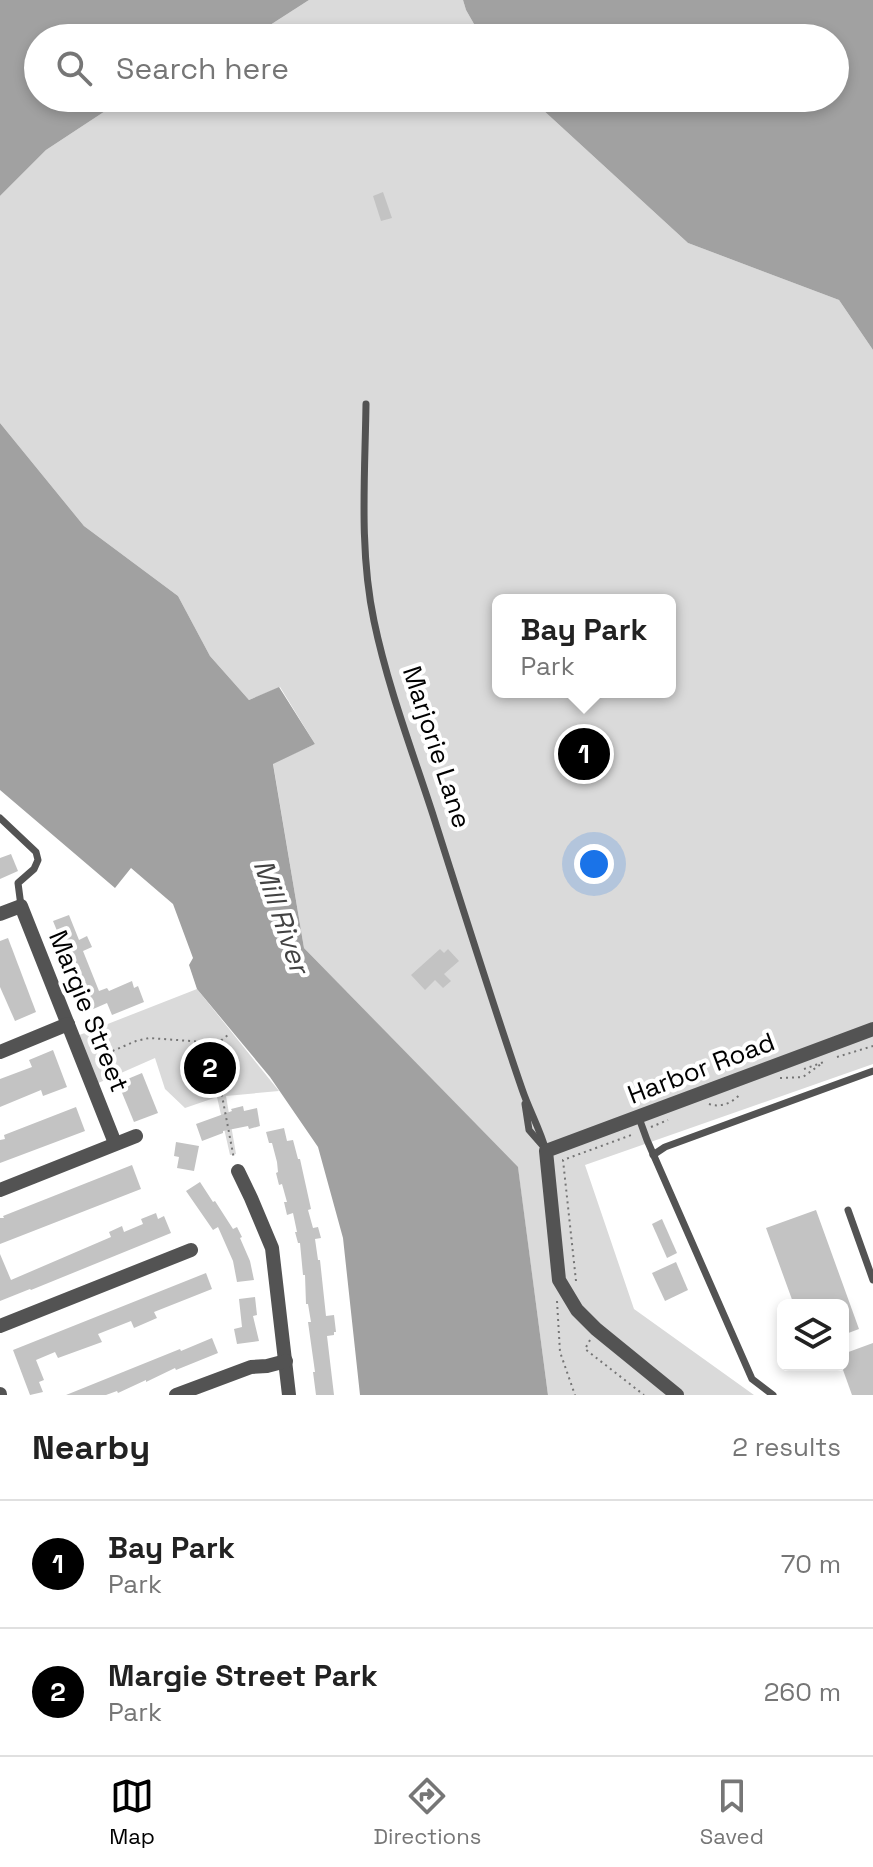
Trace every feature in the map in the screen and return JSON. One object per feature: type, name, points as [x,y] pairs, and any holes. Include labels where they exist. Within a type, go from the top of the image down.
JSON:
[{"type":"street","name":"Margie Street","points":[[11,909],[68,1024],[115,1143]]},
{"type":"street","points":[[0,1052],[68,1024]]},
{"type":"street","name":"Harbor Road","points":[[546,1151],[637,1125],[873,1029]]},
{"type":"street","points":[[0,1190],[136,1136]]},
{"type":"street","name":"Marjorie Lane","points":[[546,1151],[559,1280],[586,1319],[677,1395]]},
{"type":"street","points":[[238,1171],[272,1248],[289,1395]]},
{"type":"street","points":[[0,1326],[191,1250]]},
{"type":"street","points":[[176,1395],[251,1367],[286,1361]]},
{"type":"lane","name":"Marjorie Lane","points":[[366,404],[367,568],[374,620],[400,714],[523,1095],[541,1132],[546,1151]]},
{"type":"lane","points":[[0,818],[36,852],[38,860],[34,869],[18,883],[11,909]]},
{"type":"lane","points":[[653,1155],[665,1147],[873,1071]]},
{"type":"lane","points":[[637,1125],[752,1379],[773,1395]]},
{"type":"lane","points":[[848,1210],[873,1280]]},
{"type":"path","points":[[84,1063],[149,1038],[218,1043],[228,1035]]},
{"type":"path","points":[[204,1042],[202,1082],[220,1085]]},
{"type":"path","points":[[780,1078],[803,1077],[825,1061]]},
{"type":"path","points":[[231,1071],[220,1085],[238,1171]]},
{"type":"path","points":[[707,1103],[722,1105],[740,1094]]},
{"type":"path","points":[[577,1287],[563,1160],[637,1125]]},
{"type":"path","points":[[559,1280],[560,1352],[575,1395]]},
{"type":"path","points":[[557,1305],[564,1313]]},
{"type":"path","points":[[591,1341],[585,1349],[644,1395]]},
{"type":"shaded area","points":[[309,0],[463,0],[474,24],[272,24]]},
{"type":"shaded area","points":[[104,112],[545,112],[688,243],[839,300],[873,350],[873,1064],[585,1165],[634,1309],[754,1395],[548,1395],[518,1168],[304,948],[273,763],[315,744],[280,687],[249,700],[210,656],[178,596],[84,526],[0,423],[0,196],[46,150]]},
{"type":"shaded area","points":[[197,989],[279,1091],[226,1096],[236,1154],[230,1155],[217,1097],[185,1108],[165,1089],[155,1058],[96,1084],[77,1036]]},
{"type":"water","points":[[0,0],[309,0],[272,24],[24,24],[24,112],[104,112],[46,150],[0,196]]},
{"type":"water","points":[[463,0],[873,0],[873,350],[839,300],[688,243],[545,112],[849,112],[849,24],[474,24]]},
{"type":"water","name":"Mill River","points":[[0,423],[84,526],[178,596],[210,656],[249,700],[279,687],[315,744],[273,764],[304,948],[518,1167],[548,1395],[360,1395],[343,1238],[318,1147],[270,1077],[197,989],[189,965],[193,958],[173,904],[131,868],[115,888],[0,790]]},
{"type":"building","points":[[383,192],[392,218],[381,221],[373,196]]},
{"type":"building","points":[[11,854],[18,871],[0,879],[0,858]]},
{"type":"building","points":[[69,915],[79,940],[87,936],[92,947],[83,951],[99,991],[107,988],[109,991],[132,981],[134,988],[138,986],[144,1002],[112,1015],[107,1003],[91,1010],[53,921]]},
{"type":"building","points":[[8,938],[36,1012],[15,1021],[0,987],[0,941]]},
{"type":"building","points":[[440,949],[444,953],[448,949],[459,961],[444,974],[451,981],[443,988],[435,980],[425,990],[411,975]]},
{"type":"building","points":[[53,1050],[67,1087],[43,1096],[41,1090],[0,1107],[0,1079],[32,1067],[29,1060]]},
{"type":"building","points":[[142,1073],[158,1113],[134,1122],[118,1083]]},
{"type":"building","points":[[243,1106],[244,1111],[257,1108],[260,1126],[223,1131],[202,1141],[196,1124]]},
{"type":"building","points":[[76,1107],[85,1131],[0,1163],[0,1140],[5,1139],[4,1135]]},
{"type":"building","points":[[284,1128],[287,1141],[293,1140],[300,1159],[311,1209],[308,1210],[313,1228],[318,1227],[321,1238],[315,1239],[326,1316],[334,1315],[336,1332],[327,1336],[334,1395],[316,1395],[308,1322],[311,1322],[306,1304],[300,1243],[293,1213],[287,1215],[284,1202],[287,1202],[276,1173],[277,1162],[266,1132]]},
{"type":"building","points":[[176,1142],[199,1146],[194,1171],[177,1168],[179,1157],[174,1156]]},
{"type":"building","points":[[132,1165],[141,1189],[0,1244],[0,1218],[3,1216]]},
{"type":"building","points":[[200,1182],[233,1229],[237,1227],[254,1280],[237,1282],[233,1261],[218,1227],[213,1230],[186,1191]]},
{"type":"building","points":[[816,1210],[848,1299],[792,1299],[766,1228]]},
{"type":"building","points":[[156,1213],[158,1219],[164,1216],[171,1233],[0,1301],[0,1254],[11,1280],[111,1237],[109,1232],[122,1226],[124,1232],[143,1224],[141,1219]]},
{"type":"building","points":[[662,1219],[677,1253],[667,1258],[652,1224]]},
{"type":"building","points":[[676,1262],[688,1290],[665,1301],[652,1273]]},
{"type":"building","points":[[206,1273],[212,1289],[154,1312],[157,1318],[134,1328],[131,1321],[98,1334],[102,1342],[58,1358],[55,1352],[36,1360],[44,1380],[39,1382],[43,1392],[30,1395],[13,1350]]},
{"type":"building","points":[[255,1297],[257,1315],[253,1316],[259,1341],[237,1344],[234,1329],[242,1327],[239,1299]]},
{"type":"building","points":[[849,1301],[859,1329],[849,1333]]},
{"type":"building","points":[[212,1338],[218,1353],[118,1393],[66,1395],[180,1349]]},
{"type":"building","points":[[873,1343],[873,1395],[852,1395],[843,1371],[849,1371],[849,1352]]},
{"type":"place","name":"Bay Park","points":[[584,754]]},
{"type":"place","name":"Margie Street Park","points":[[210,1068]]}]
